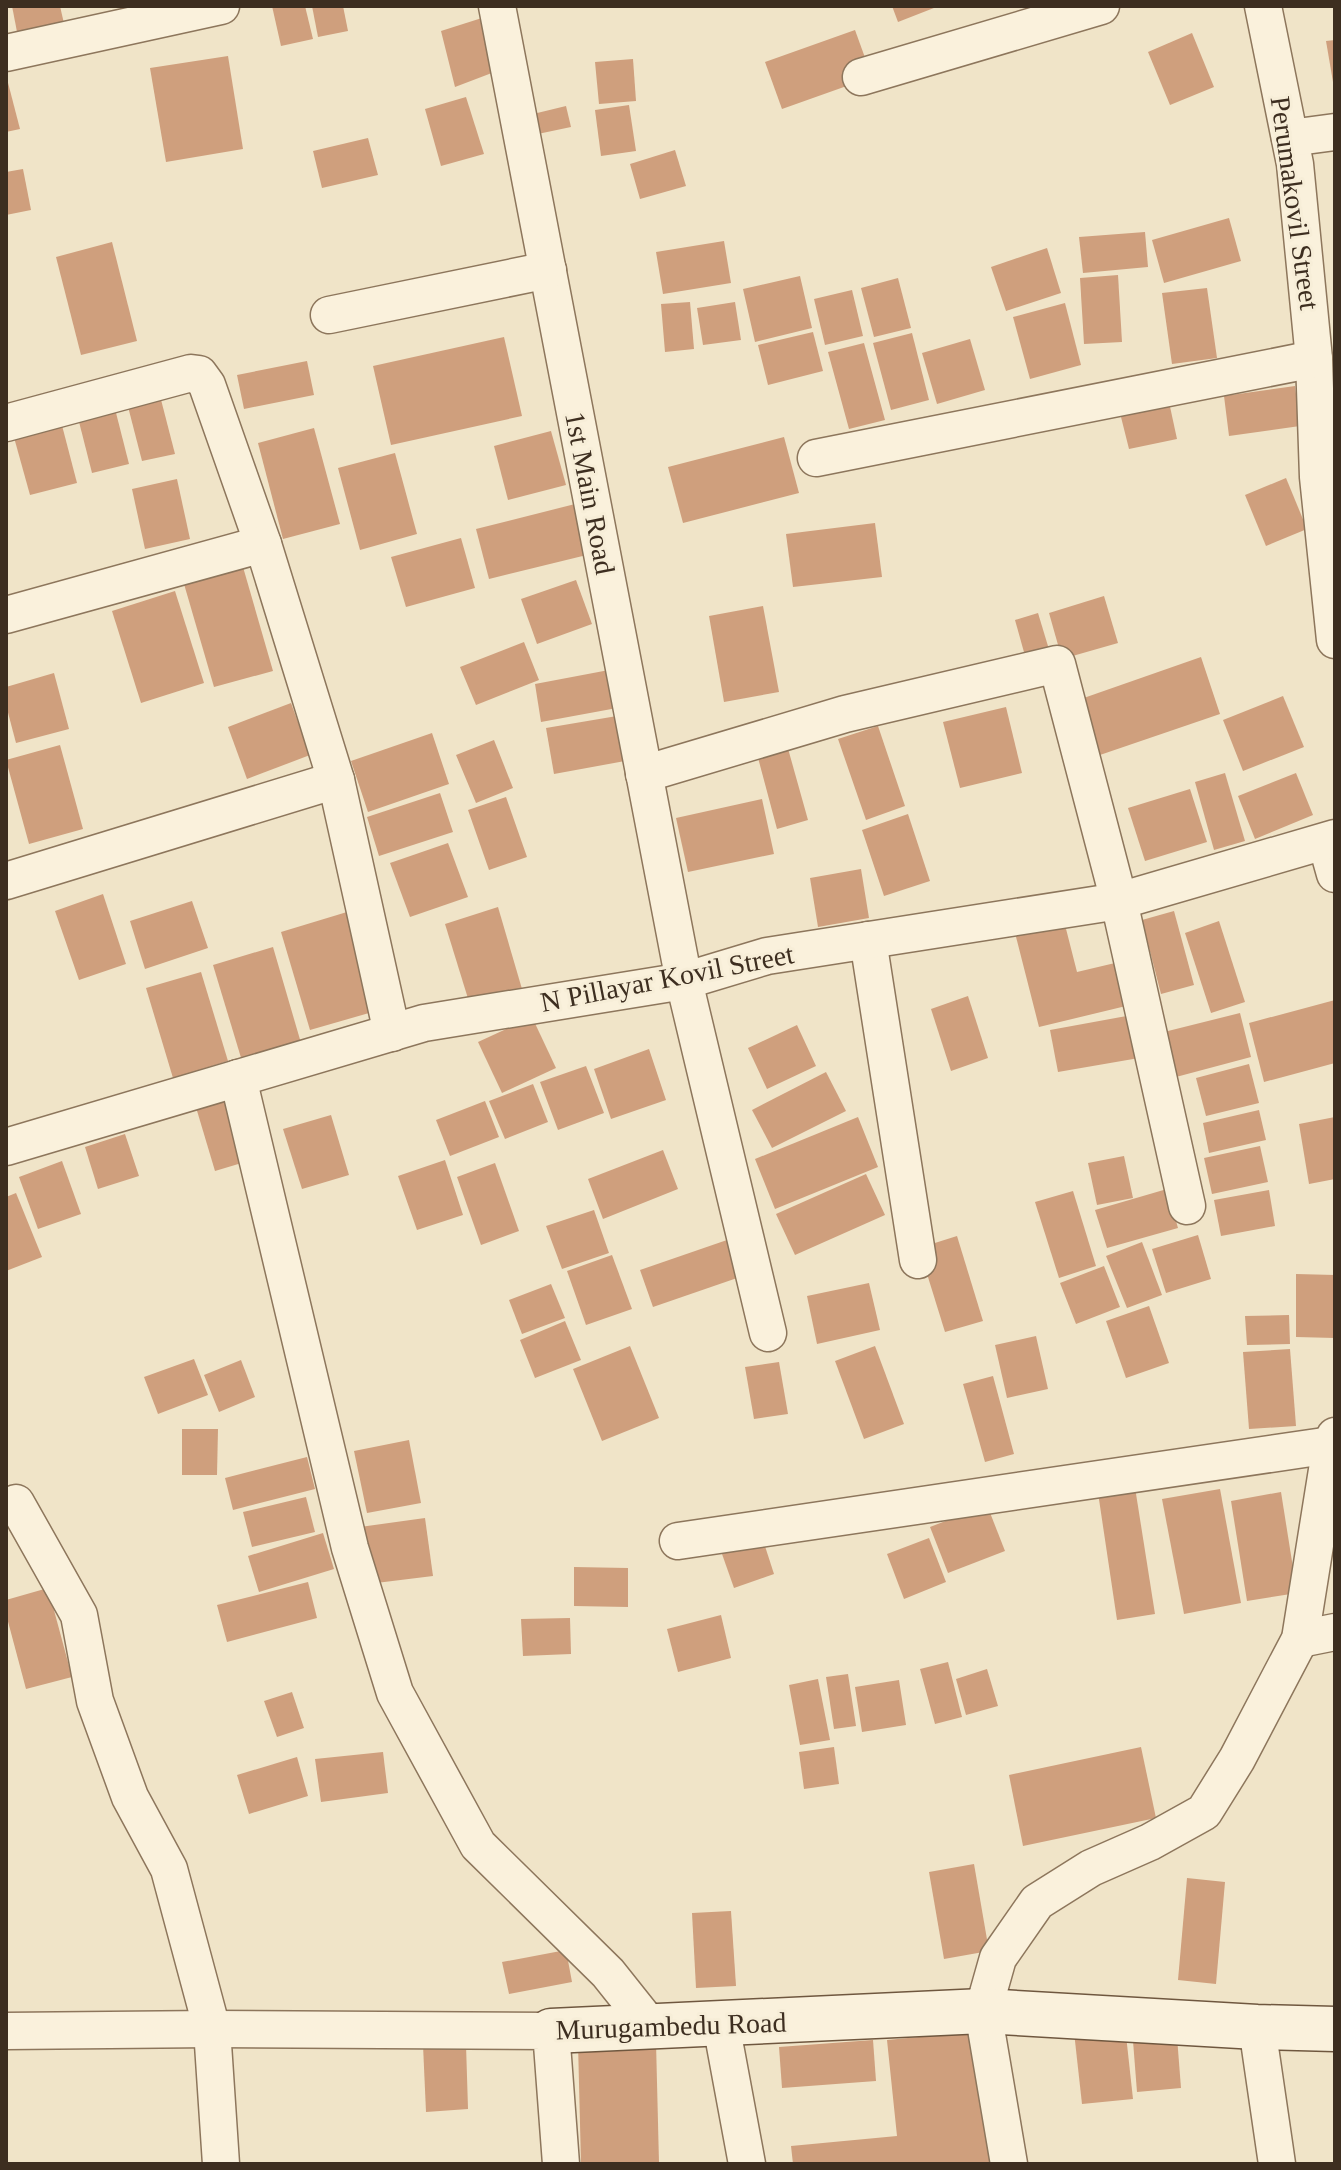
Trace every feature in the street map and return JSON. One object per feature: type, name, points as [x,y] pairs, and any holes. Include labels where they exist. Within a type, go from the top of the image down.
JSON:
[{"type":"street","points":[[6,53],[221,6]]},
{"type":"street","name":"1st Main Road","points":[[497,6],[684,981],[768,1333]]},
{"type":"street","points":[[861,77],[1101,6]]},
{"type":"street","name":"Perumakovil Street","points":[[1263,6],[1295,164],[1314,359],[1318,477],[1329,514],[1335,640]]},
{"type":"street","points":[[1290,138],[1335,132]]},
{"type":"street","points":[[329,315],[548,270]]},
{"type":"street","points":[[816,458],[1314,359]]},
{"type":"street","points":[[6,423],[191,373],[199,374],[207,385],[263,544],[336,780],[392,1033]]},
{"type":"street","points":[[6,615],[263,544]]},
{"type":"street","points":[[644,774],[845,714],[1057,664],[1119,901],[1187,1206]]},
{"type":"street","points":[[6,881],[336,780]]},
{"type":"street","name":"N Pillayar Kovil Street","points":[[6,1147],[424,1023],[684,981],[767,956],[1119,901],[1332,851]]},
{"type":"street","points":[[868,940],[918,1260]]},
{"type":"street","points":[[238,1078],[350,1548],[395,1693],[478,1845],[608,1973],[651,2027]]},
{"type":"street","points":[[678,1541],[1333,1440],[1300,1639],[1237,1759],[1204,1812],[1150,1842],[1091,1868],[1037,1902],[998,1958],[983,2011],[1009,2164]]},
{"type":"street","points":[[16,1503],[79,1615],[95,1701],[130,1797],[169,1869],[212,2029],[221,2164]]},
{"type":"street","points":[[1300,1639],[1335,1632]]},
{"type":"street","name":"Murugambedu Road","points":[[6,2031],[551,2031],[983,2011],[1335,2029]]},
{"type":"street","points":[[721,2024],[747,2164]]},
{"type":"street","points":[[1257,2027],[1277,2164]]},
{"type":"street","points":[[551,2031],[561,2164]]},
{"type":"building","points":[[12,6],[60,6],[65,28],[18,37]]},
{"type":"building","points":[[272,6],[305,6],[313,39],[281,46]]},
{"type":"building","points":[[312,6],[343,6],[348,31],[318,37]]},
{"type":"building","points":[[892,6],[939,6],[898,22]]},
{"type":"building","points":[[485,17],[497,71],[455,87],[441,31]]},
{"type":"building","points":[[855,30],[872,77],[782,109],[765,62]]},
{"type":"building","points":[[1192,33],[1214,87],[1170,105],[1148,52]]},
{"type":"building","points":[[1335,40],[1335,82],[1333,82],[1326,41]]},
{"type":"building","points":[[228,56],[243,149],[166,162],[150,68]]},
{"type":"building","points":[[633,59],[636,101],[599,104],[595,62]]},
{"type":"building","points":[[6,75],[20,129],[6,132]]},
{"type":"building","points":[[466,97],[484,154],[441,166],[425,109]]},
{"type":"building","points":[[629,105],[636,151],[601,156],[595,110]]},
{"type":"building","points":[[566,106],[571,127],[533,135],[529,115]]},
{"type":"building","points":[[368,138],[378,175],[322,188],[313,151]]},
{"type":"building","points":[[675,150],[686,186],[640,199],[630,164]]},
{"type":"building","points":[[23,169],[31,210],[6,215],[6,172]]},
{"type":"building","points":[[1229,218],[1241,261],[1164,283],[1152,240]]},
{"type":"building","points":[[1145,232],[1148,267],[1083,273],[1079,237]]},
{"type":"building","points":[[724,241],[731,283],[663,294],[656,252]]},
{"type":"building","points":[[112,242],[137,341],[81,355],[56,257]]},
{"type":"building","points":[[1047,248],[1061,293],[1006,311],[991,267]]},
{"type":"building","points":[[1118,275],[1122,342],[1084,344],[1080,278]]},
{"type":"building","points":[[800,276],[812,328],[755,342],[743,289]]},
{"type":"building","points":[[898,278],[911,328],[874,337],[861,288]]},
{"type":"building","points":[[1207,288],[1217,358],[1172,364],[1162,293]]},
{"type":"building","points":[[852,290],[863,336],[825,345],[814,299]]},
{"type":"building","points":[[690,302],[694,349],[665,352],[661,304]]},
{"type":"building","points":[[735,302],[741,340],[703,345],[697,308]]},
{"type":"building","points":[[1065,303],[1081,365],[1030,379],[1013,317]]},
{"type":"building","points":[[813,332],[823,371],[768,385],[758,345]]},
{"type":"building","points":[[912,333],[929,400],[891,410],[873,343]]},
{"type":"building","points":[[504,337],[522,416],[391,445],[373,366]]},
{"type":"building","points":[[970,339],[985,390],[937,404],[922,353]]},
{"type":"building","points":[[864,343],[885,420],[849,429],[828,352]]},
{"type":"building","points":[[307,361],[314,395],[244,409],[237,375]]},
{"type":"building","points":[[1295,386],[1300,426],[1229,436],[1224,396]]},
{"type":"building","points":[[158,388],[175,454],[142,461],[125,395]]},
{"type":"building","points":[[112,397],[129,464],[92,473],[75,406]]},
{"type":"building","points":[[1169,402],[1177,439],[1129,449],[1120,413]]},
{"type":"building","points":[[58,410],[77,483],[30,495],[10,423]]},
{"type":"building","points":[[314,428],[340,524],[283,539],[258,443]]},
{"type":"building","points":[[551,431],[566,485],[508,500],[494,446]]},
{"type":"building","points":[[784,437],[799,493],[683,523],[668,467]]},
{"type":"building","points":[[395,453],[417,534],[360,550],[338,468]]},
{"type":"building","points":[[1286,478],[1307,529],[1266,546],[1245,495]]},
{"type":"building","points":[[177,479],[190,539],[145,549],[132,489]]},
{"type":"building","points":[[587,501],[599,552],[489,579],[476,529]]},
{"type":"building","points":[[875,523],[882,577],[793,587],[786,534]]},
{"type":"building","points":[[461,538],[475,588],[406,607],[391,557]]},
{"type":"building","points":[[243,567],[273,671],[214,687],[184,584]]},
{"type":"building","points":[[576,580],[592,624],[537,644],[521,599]]},
{"type":"building","points":[[175,591],[204,683],[141,703],[112,611]]},
{"type":"building","points":[[1104,596],[1118,643],[1062,659],[1049,613]]},
{"type":"building","points":[[763,606],[779,692],[724,702],[709,616]]},
{"type":"building","points":[[1038,613],[1051,656],[1027,663],[1015,620]]},
{"type":"building","points":[[524,642],[539,680],[476,705],[460,667]]},
{"type":"building","points":[[1201,657],[1220,714],[1097,756],[1078,700]]},
{"type":"building","points":[[609,670],[617,708],[541,722],[535,684]]},
{"type":"building","points":[[54,673],[69,729],[16,743],[6,705],[6,687]]},
{"type":"building","points":[[1283,696],[1304,747],[1243,771],[1223,720]]},
{"type":"building","points":[[291,703],[310,755],[247,779],[228,727]]},
{"type":"building","points":[[1006,707],[1022,773],[960,788],[943,722]]},
{"type":"building","points":[[617,716],[625,761],[554,774],[546,728]]},
{"type":"building","points":[[878,726],[905,806],[866,820],[838,739]]},
{"type":"building","points":[[432,733],[449,784],[368,812],[351,761]]},
{"type":"building","points":[[494,740],[513,788],[476,803],[456,755]]},
{"type":"building","points":[[60,745],[83,829],[29,844],[6,760]]},
{"type":"building","points":[[787,745],[808,820],[777,829],[757,754]]},
{"type":"building","points":[[1225,773],[1245,841],[1214,850],[1195,782]]},
{"type":"building","points":[[1296,773],[1313,815],[1255,839],[1238,796]]},
{"type":"building","points":[[1190,789],[1207,842],[1145,861],[1128,808]]},
{"type":"building","points":[[440,793],[453,832],[379,856],[367,817]]},
{"type":"building","points":[[506,797],[527,857],[489,870],[468,810]]},
{"type":"building","points":[[762,799],[774,854],[688,872],[676,818]]},
{"type":"building","points":[[908,814],[930,881],[884,896],[862,830]]},
{"type":"building","points":[[448,843],[468,897],[410,917],[390,863]]},
{"type":"building","points":[[861,869],[869,918],[818,927],[810,878]]},
{"type":"building","points":[[103,894],[126,964],[79,980],[55,911]]},
{"type":"building","points":[[192,901],[208,948],[145,969],[130,921]]},
{"type":"building","points":[[498,907],[522,989],[470,1005],[445,924]]},
{"type":"building","points":[[1174,911],[1194,985],[1161,994],[1142,920]]},
{"type":"building","points":[[347,912],[376,1011],[310,1030],[281,932]]},
{"type":"building","points":[[1063,917],[1077,972],[1115,963],[1126,1006],[1039,1027],[1014,929]]},
{"type":"building","points":[[1219,921],[1245,1002],[1211,1013],[1185,933]]},
{"type":"building","points":[[273,947],[301,1043],[242,1061],[213,965]]},
{"type":"building","points":[[201,972],[228,1061],[173,1078],[146,988]]},
{"type":"building","points":[[968,996],[988,1058],[951,1071],[931,1009]]},
{"type":"building","points":[[1335,1000],[1335,1063],[1264,1082],[1249,1023]]},
{"type":"building","points":[[1240,1013],[1251,1057],[1176,1077],[1164,1032]]},
{"type":"building","points":[[1132,1015],[1139,1058],[1058,1072],[1050,1030]]},
{"type":"building","points":[[532,1017],[556,1068],[502,1093],[478,1042]]},
{"type":"building","points":[[797,1025],[816,1066],[767,1089],[748,1048]]},
{"type":"building","points":[[649,1049],[666,1100],[611,1119],[594,1069]]},
{"type":"building","points":[[1249,1064],[1259,1103],[1206,1116],[1196,1078]]},
{"type":"building","points":[[586,1066],[604,1113],[558,1130],[540,1082]]},
{"type":"building","points":[[826,1072],[846,1111],[772,1148],[752,1110]]},
{"type":"building","points":[[533,1084],[548,1122],[505,1139],[489,1101]]},
{"type":"building","points":[[225,1095],[245,1162],[215,1171],[195,1104]]},
{"type":"building","points":[[485,1101],[499,1137],[450,1156],[436,1120]]},
{"type":"building","points":[[1259,1110],[1266,1140],[1209,1153],[1203,1123]]},
{"type":"building","points":[[331,1115],[349,1175],[302,1189],[283,1129]]},
{"type":"building","points":[[858,1117],[878,1167],[775,1209],[755,1159]]},
{"type":"building","points":[[1335,1117],[1335,1179],[1309,1184],[1299,1124]]},
{"type":"building","points":[[125,1134],[139,1176],[98,1189],[85,1147]]},
{"type":"building","points":[[1260,1146],[1268,1182],[1212,1194],[1204,1158]]},
{"type":"building","points":[[663,1150],[678,1189],[603,1219],[588,1179]]},
{"type":"building","points":[[1124,1156],[1133,1198],[1097,1205],[1088,1163]]},
{"type":"building","points":[[445,1160],[463,1215],[417,1230],[398,1176]]},
{"type":"building","points":[[62,1161],[81,1214],[38,1229],[19,1177]]},
{"type":"building","points":[[495,1163],[519,1231],[481,1245],[457,1177]]},
{"type":"building","points":[[866,1174],[885,1215],[795,1255],[776,1214]]},
{"type":"building","points":[[1167,1189],[1178,1228],[1107,1248],[1095,1210]]},
{"type":"building","points":[[1269,1190],[1275,1226],[1221,1236],[1214,1200]]},
{"type":"building","points":[[1073,1191],[1096,1266],[1059,1278],[1035,1202]]},
{"type":"building","points":[[16,1193],[42,1257],[6,1271],[6,1197]]},
{"type":"building","points":[[594,1210],[609,1253],[562,1269],[546,1226]]},
{"type":"building","points":[[1198,1235],[1211,1279],[1166,1293],[1152,1249]]},
{"type":"building","points":[[957,1236],[983,1321],[945,1332],[919,1248]]},
{"type":"building","points":[[727,1240],[740,1277],[653,1307],[640,1270]]},
{"type":"building","points":[[1142,1242],[1162,1295],[1127,1308],[1106,1256]]},
{"type":"building","points":[[612,1255],[632,1309],[586,1325],[567,1271]]},
{"type":"building","points":[[1104,1266],[1120,1307],[1076,1324],[1060,1283]]},
{"type":"building","points":[[1296,1274],[1335,1275],[1335,1338],[1296,1337]]},
{"type":"building","points":[[869,1283],[880,1330],[817,1344],[807,1296]]},
{"type":"building","points":[[551,1284],[565,1318],[522,1334],[509,1300]]},
{"type":"building","points":[[1149,1306],[1169,1363],[1126,1378],[1106,1321]]},
{"type":"building","points":[[1289,1315],[1290,1344],[1247,1345],[1245,1316]]},
{"type":"building","points":[[565,1321],[581,1360],[535,1378],[520,1340]]},
{"type":"building","points":[[1036,1336],[1048,1389],[1007,1398],[995,1345]]},
{"type":"building","points":[[630,1346],[659,1418],[602,1441],[573,1369]]},
{"type":"building","points":[[875,1346],[904,1424],[864,1439],[835,1361]]},
{"type":"building","points":[[1290,1349],[1296,1426],[1249,1429],[1243,1352]]},
{"type":"building","points":[[194,1359],[208,1395],[158,1414],[144,1377]]},
{"type":"building","points":[[241,1360],[255,1397],[219,1412],[204,1375]]},
{"type":"building","points":[[779,1362],[788,1414],[754,1419],[745,1367]]},
{"type":"building","points":[[993,1376],[1014,1454],[985,1462],[963,1384]]},
{"type":"building","points":[[182,1429],[218,1429],[217,1475],[182,1475]]},
{"type":"building","points":[[409,1440],[421,1503],[367,1513],[354,1451]]},
{"type":"building","points":[[307,1457],[315,1489],[233,1510],[225,1478]]},
{"type":"building","points":[[1134,1481],[1155,1614],[1117,1620],[1097,1486]]},
{"type":"building","points":[[1220,1489],[1241,1603],[1184,1614],[1162,1499]]},
{"type":"building","points":[[1281,1492],[1297,1593],[1247,1601],[1231,1501]]},
{"type":"building","points":[[306,1497],[315,1532],[252,1547],[243,1512]]},
{"type":"building","points":[[987,1505],[1005,1551],[948,1573],[930,1527]]},
{"type":"building","points":[[425,1518],[433,1576],[368,1584],[360,1527]]},
{"type":"building","points":[[323,1533],[334,1569],[259,1592],[248,1556]]},
{"type":"building","points":[[929,1538],[946,1582],[904,1599],[887,1554]]},
{"type":"building","points":[[763,1540],[774,1574],[734,1588],[722,1554]]},
{"type":"building","points":[[574,1567],[628,1568],[628,1607],[574,1606]]},
{"type":"building","points":[[308,1582],[317,1618],[227,1642],[217,1605]]},
{"type":"building","points":[[48,1588],[72,1677],[26,1689],[6,1614],[6,1600]]},
{"type":"building","points":[[721,1615],[731,1658],[678,1672],[667,1629]]},
{"type":"building","points":[[570,1618],[571,1654],[523,1656],[521,1619]]},
{"type":"building","points":[[948,1662],[962,1717],[935,1724],[920,1669]]},
{"type":"building","points":[[987,1669],[998,1706],[966,1715],[956,1679]]},
{"type":"building","points":[[848,1674],[856,1726],[834,1729],[826,1677]]},
{"type":"building","points":[[818,1679],[830,1740],[800,1745],[789,1685]]},
{"type":"building","points":[[899,1680],[906,1725],[862,1732],[855,1687]]},
{"type":"building","points":[[292,1692],[304,1728],[277,1737],[264,1701]]},
{"type":"building","points":[[834,1747],[839,1784],[804,1789],[799,1752]]},
{"type":"building","points":[[1141,1747],[1156,1818],[1023,1846],[1009,1775]]},
{"type":"building","points":[[383,1752],[388,1793],[321,1802],[315,1759]]},
{"type":"building","points":[[297,1757],[308,1796],[249,1814],[237,1775]]},
{"type":"building","points":[[974,1864],[989,1951],[944,1959],[929,1872]]},
{"type":"building","points":[[1187,1878],[1225,1882],[1216,1984],[1178,1980]]},
{"type":"building","points":[[731,1911],[736,1986],[696,1988],[692,1913]]},
{"type":"building","points":[[566,1950],[572,1982],[509,1994],[502,1962]]},
{"type":"building","points":[[1125,2026],[1133,2099],[1082,2104],[1074,2032]]},
{"type":"building","points":[[972,2032],[979,2100],[998,2098],[998,2164],[793,2164],[791,2146],[897,2136],[887,2040]]},
{"type":"building","points":[[1177,2037],[1181,2088],[1137,2092],[1133,2041]]},
{"type":"building","points":[[873,2040],[876,2081],[782,2088],[779,2047]]},
{"type":"building","points":[[656,2042],[659,2163],[581,2164],[578,2043]]},
{"type":"building","points":[[466,2044],[468,2109],[426,2112],[423,2045]]}]
